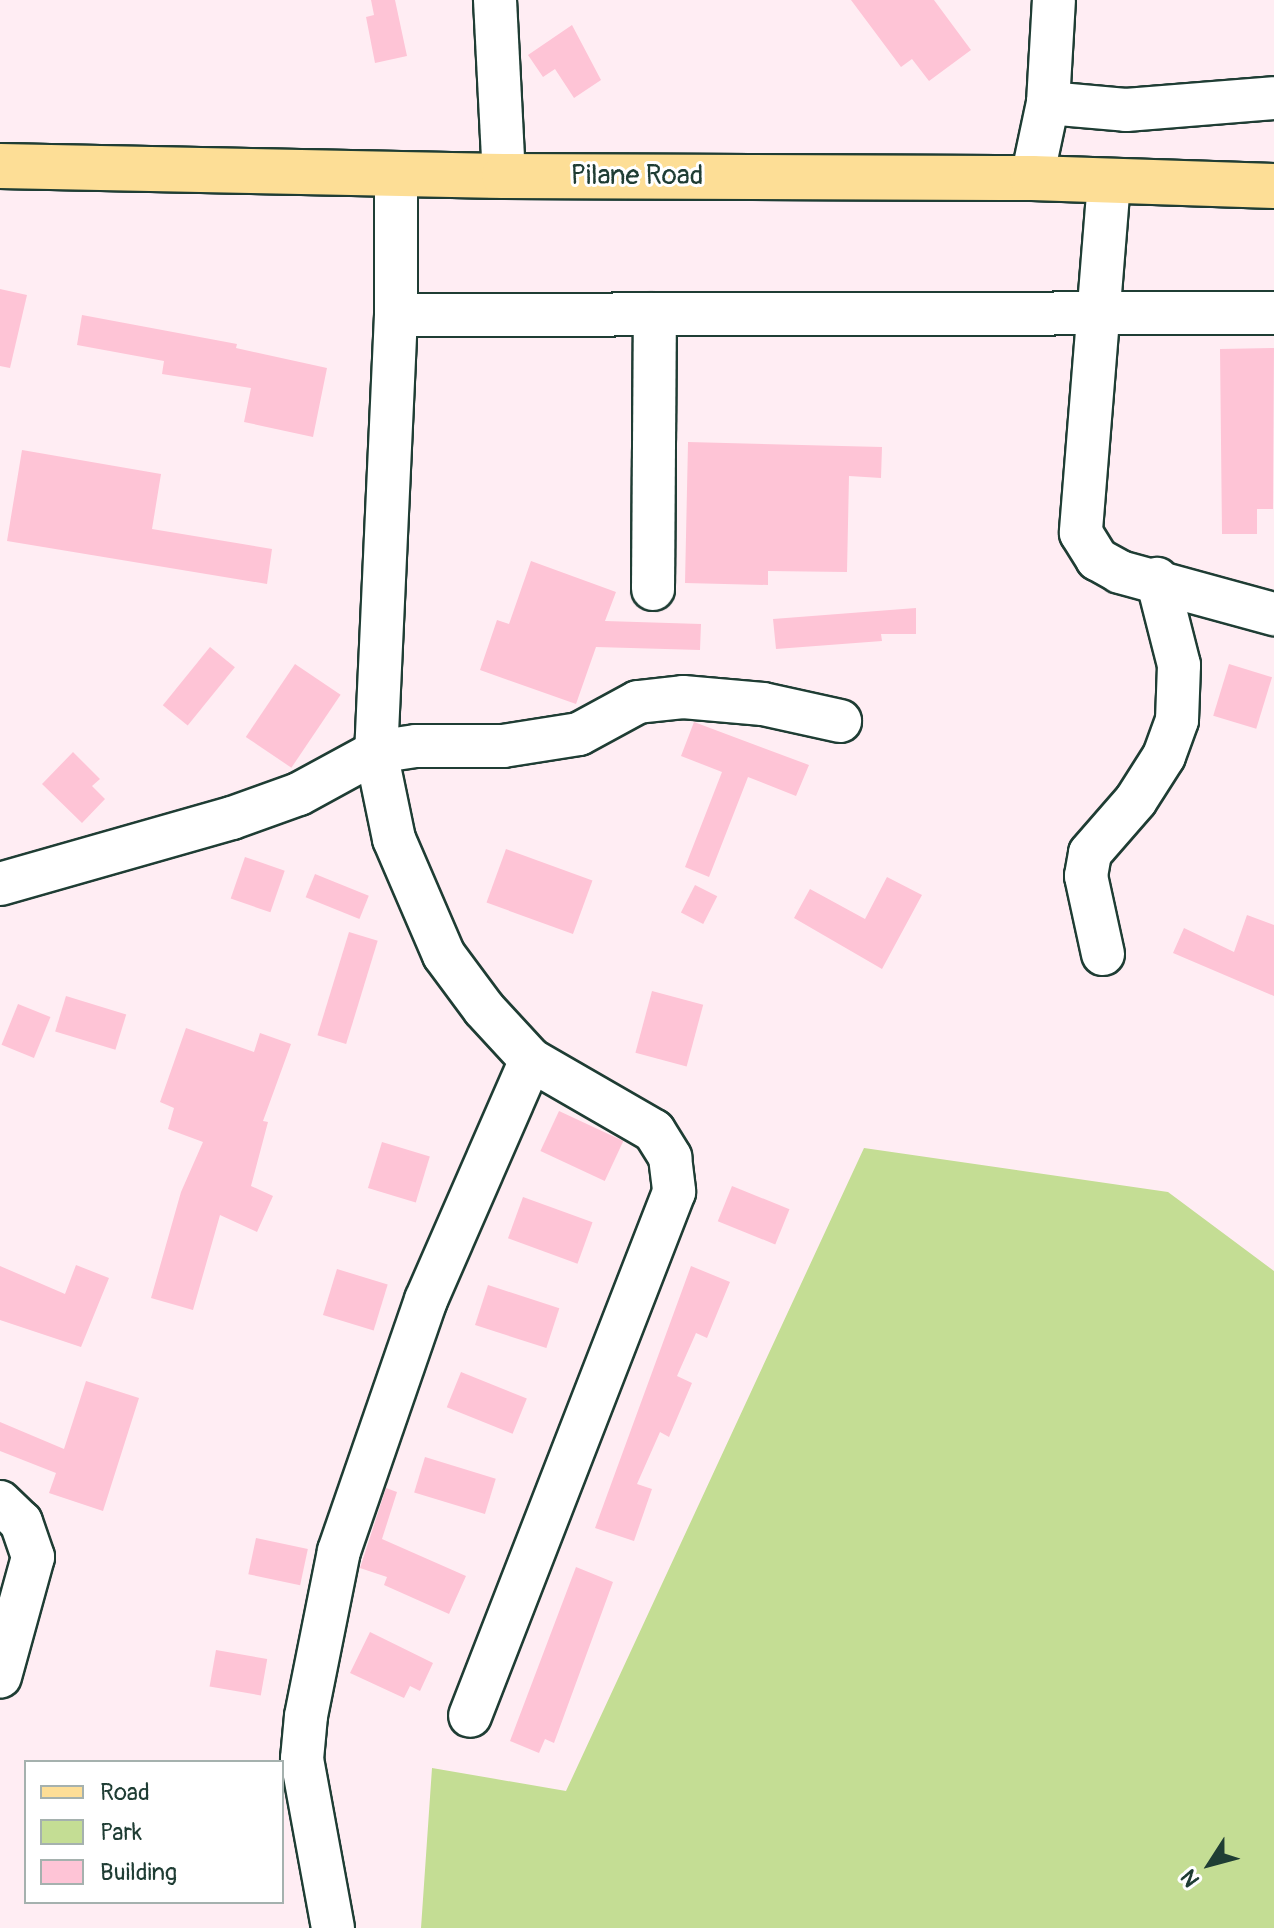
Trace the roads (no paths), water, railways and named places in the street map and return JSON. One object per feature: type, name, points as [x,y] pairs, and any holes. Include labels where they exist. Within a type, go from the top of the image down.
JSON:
[{"type":"main road","name":"Pilane Road","points":[[0,166],[504,176],[1032,178],[1274,186]]},
{"type":"street","points":[[495,0],[504,176]]},
{"type":"street","points":[[1032,178],[1048,103],[1054,0]]},
{"type":"street","points":[[1048,103],[1126,110],[1274,98]]},
{"type":"street","points":[[396,173],[396,315],[376,752],[394,839],[444,955],[531,1060],[654,1131],[670,1157],[674,1192],[470,1716]]},
{"type":"street","points":[[1109,182],[1095,312],[1081,533],[1097,559],[1120,572],[1157,579],[1274,614]]},
{"type":"street","points":[[396,315],[1274,313]]},
{"type":"street","points":[[653,589],[655,314]]},
{"type":"street","points":[[1103,954],[1086,876],[1090,853],[1136,800],[1164,756],[1177,720],[1179,665],[1157,579]]},
{"type":"street","points":[[0,884],[232,818],[299,794],[376,752],[416,746],[503,746],[579,734],[638,702],[683,697],[763,704],[840,721]]},
{"type":"street","points":[[333,1928],[302,1759],[306,1716],[339,1551],[426,1300],[531,1060]]},
{"type":"street","points":[[0,1502],[21,1522],[33,1557],[0,1677]]}]
